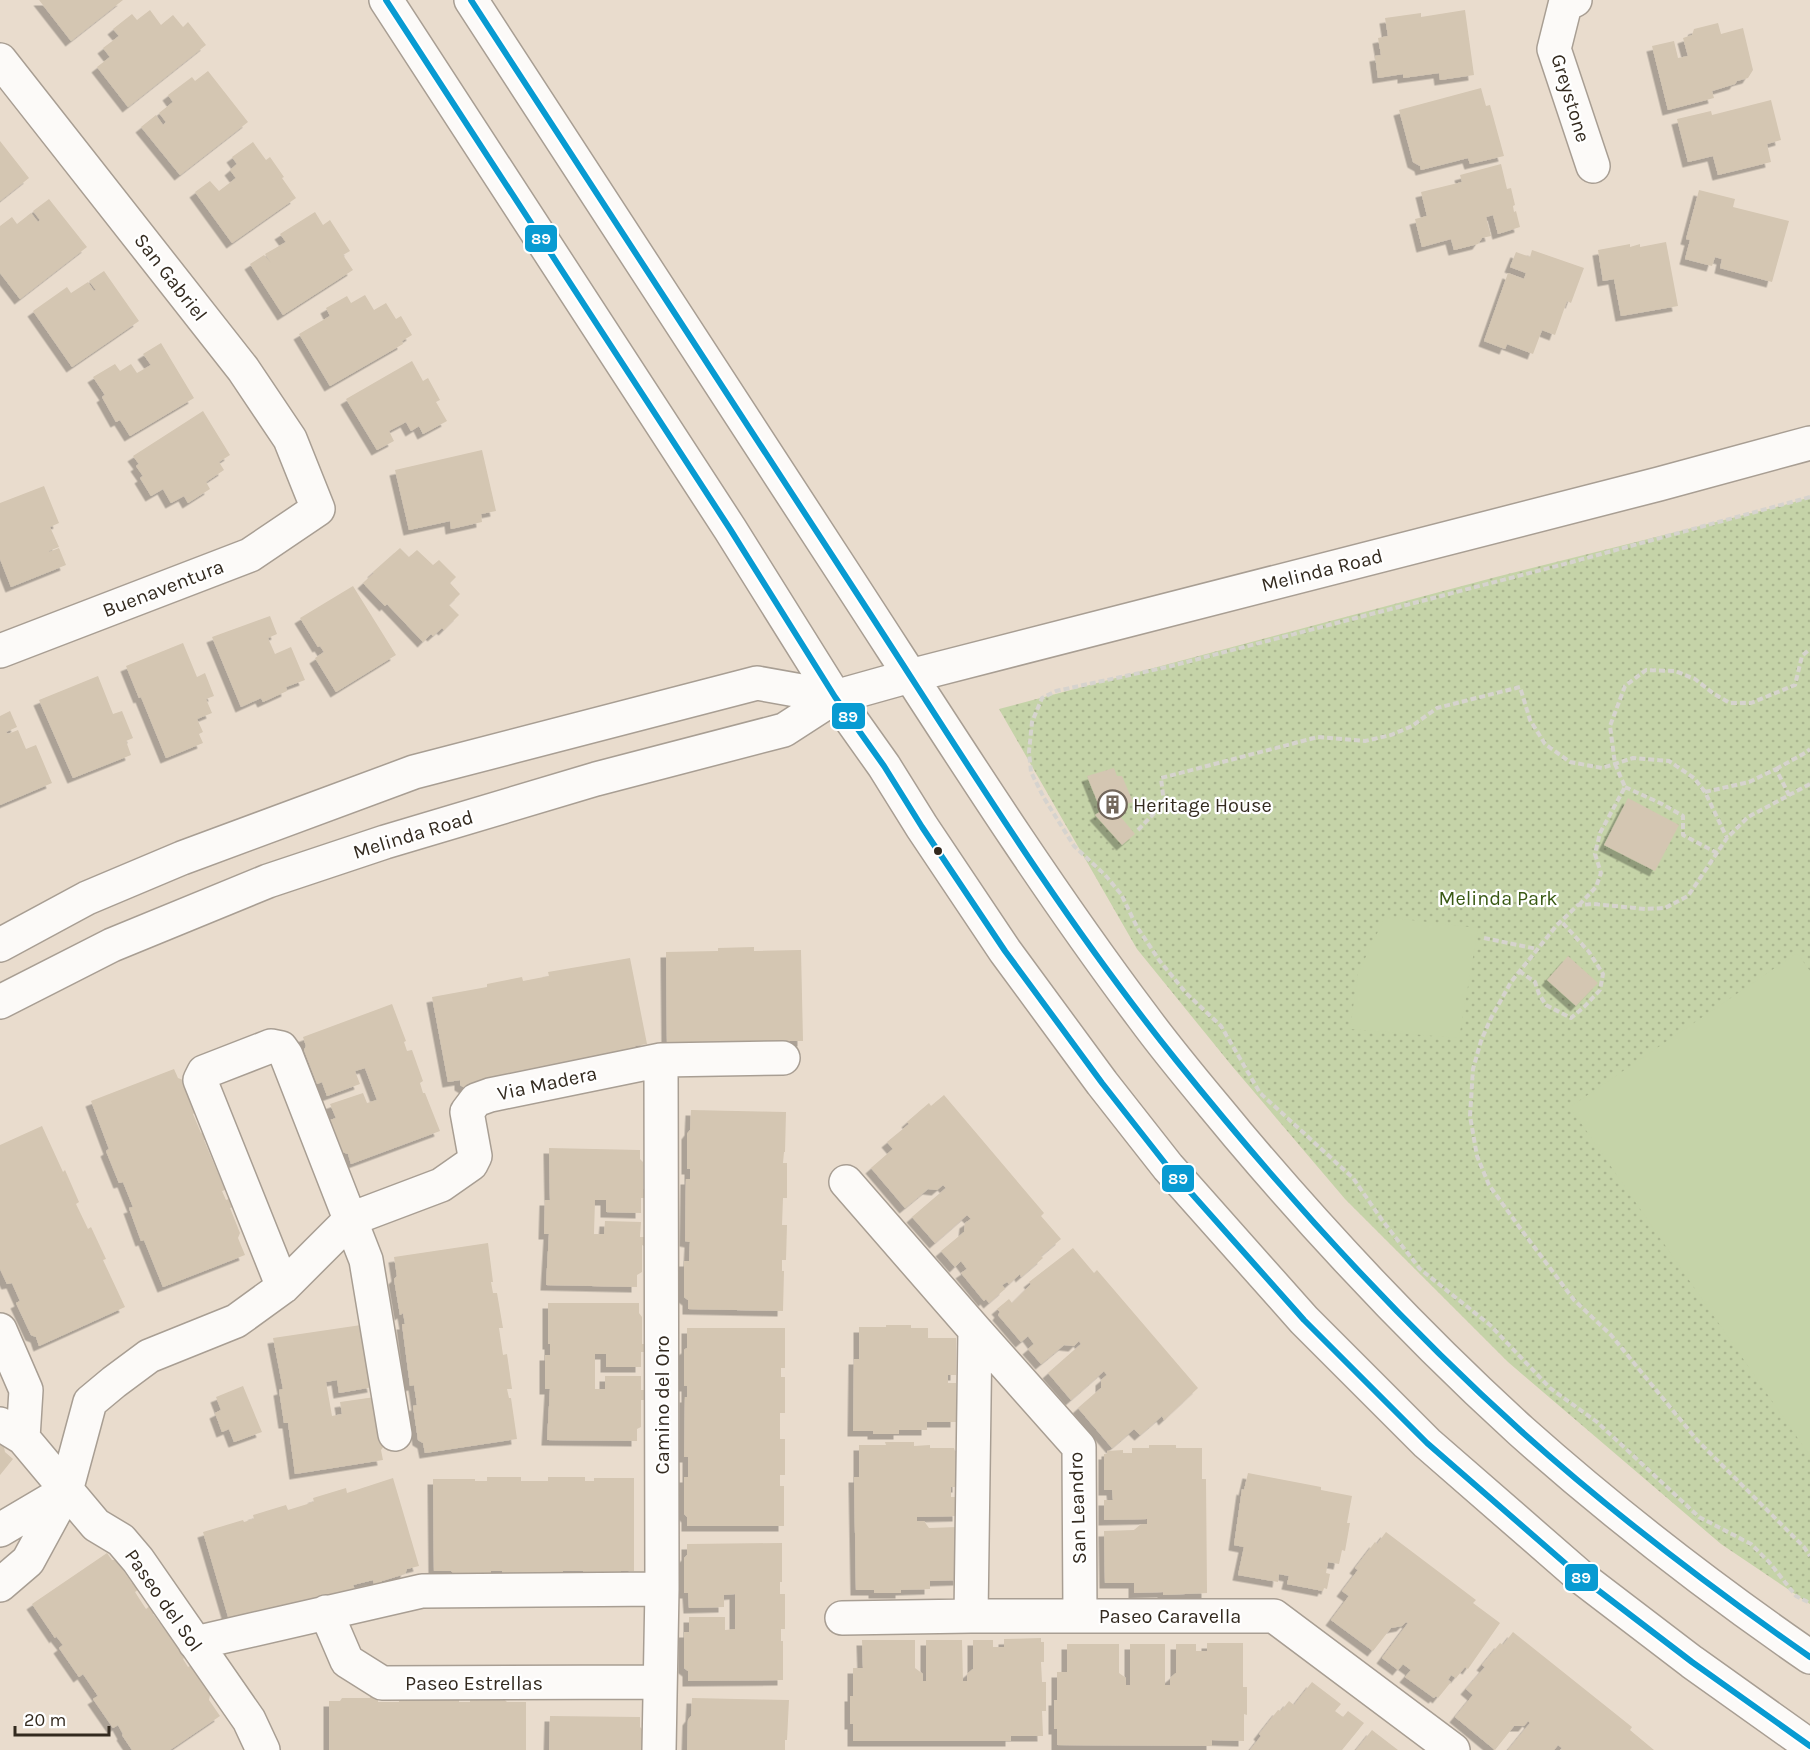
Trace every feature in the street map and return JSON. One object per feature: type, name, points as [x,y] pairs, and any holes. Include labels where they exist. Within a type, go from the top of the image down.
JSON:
[{"type":"main road","points":[[386,0],[730,529],[835,697],[884,766],[1005,951],[1102,1083],[1168,1167],[1305,1320],[1427,1443],[1582,1578],[1692,1662],[1810,1746]]},
{"type":"main road","points":[[471,0],[1036,866],[1144,1019],[1207,1098],[1300,1208],[1412,1326],[1522,1431],[1585,1486],[1643,1532],[1750,1615],[1810,1657]]},
{"type":"main road","name":"Greystone","points":[[1575,0],[1565,5],[1554,49],[1593,166]]},
{"type":"main road","name":"San Gabriel","points":[[0,60],[243,369],[290,439],[318,509]]},
{"type":"main road","name":"Melinda Road","points":[[0,1002],[112,945],[268,881],[385,842],[596,779],[784,730],[835,697],[910,675],[1648,487],[1810,443]]},
{"type":"main road","name":"Buenaventura","points":[[0,651],[249,555],[318,509]]},
{"type":"main road","name":"Melinda Road","points":[[0,945],[87,898],[129,880],[414,772],[757,683],[835,697]]},
{"type":"main road","points":[[283,1287],[200,1080],[204,1072],[271,1046],[281,1048],[286,1054],[366,1260],[395,1434]]},
{"type":"main road","name":"Via Madera","points":[[0,1585],[28,1561],[66,1491],[90,1402],[150,1356],[236,1321],[283,1287],[351,1219],[441,1185],[471,1164],[475,1156],[467,1112],[476,1100],[490,1095],[661,1060],[783,1058]]},
{"type":"main road","name":"Camino del Oro","points":[[659,1750],[662,1589],[661,1060]]},
{"type":"main road","name":"San Leandro","points":[[846,1182],[1079,1447],[1080,1616]]},
{"type":"main road","name":"Paseo del Sol","points":[[0,1330],[26,1390],[12,1431],[96,1525],[121,1540],[132,1553],[249,1720],[263,1750]]},
{"type":"main road","points":[[971,1616],[975,1330]]},
{"type":"main road","points":[[0,1530],[66,1491]]},
{"type":"main road","points":[[195,1643],[422,1591],[662,1589]]},
{"type":"main road","name":"Paseo Estrellas","points":[[327,1612],[347,1661],[382,1683],[660,1682]]},
{"type":"main road","name":"Paseo Caravella","points":[[842,1618],[1275,1616],[1453,1750]]},
{"type":"path","points":[[1810,497],[1561,565],[1167,667],[1056,691],[1042,698],[1032,722],[1029,752],[1030,772],[1074,846],[1105,875],[1121,894],[1137,927],[1159,960],[1186,993],[1221,1026],[1260,1092],[1353,1178],[1420,1269],[1490,1325],[1550,1388],[1597,1422],[1699,1517],[1751,1544],[1769,1562],[1796,1596],[1810,1603]]},
{"type":"path","points":[[1717,853],[1683,835],[1683,816],[1624,787],[1616,764],[1610,726],[1625,686],[1646,670],[1675,671],[1695,679],[1730,703],[1751,703],[1795,685],[1802,656],[1810,649]]},
{"type":"path","points":[[1137,830],[1164,803],[1161,778],[1318,737],[1365,741],[1391,735],[1412,726],[1437,708],[1520,687],[1530,720],[1545,744],[1570,762],[1602,768],[1633,758],[1669,761],[1694,778],[1705,792],[1727,838]]},
{"type":"path","points":[[1705,792],[1749,782],[1810,749]]},
{"type":"path","points":[[1776,769],[1789,796]]},
{"type":"path","points":[[1578,905],[1665,908],[1688,897],[1727,838],[1749,817],[1810,784]]},
{"type":"path","points":[[1624,787],[1600,832],[1594,854],[1601,873],[1596,887],[1561,921],[1519,971],[1491,1018],[1481,1041],[1473,1069],[1470,1116],[1477,1156],[1489,1185],[1574,1300],[1611,1335],[1697,1440],[1804,1547],[1810,1556]]},
{"type":"path","points":[[1519,971],[1534,982],[1546,1005],[1571,1018],[1600,990],[1603,974],[1589,952],[1561,921]]},
{"type":"path","points":[[1484,938],[1537,949]]},
{"type":"green space","name":"Melinda Park","points":[[1810,497],[1810,1604],[1721,1544],[1508,1362],[1345,1199],[1232,1066],[1137,949],[999,709],[1496,577]]},
{"type":"green space","points":[[1385,917],[1478,928],[1459,1038],[1350,1029],[1358,973]]},
{"type":"green space","points":[[1797,953],[1810,971],[1810,1456],[1570,1107]]},
{"type":"building","points":[[39,0],[123,0],[71,41]]},
{"type":"building","points":[[150,10],[161,25],[173,15],[183,27],[188,22],[206,45],[128,107],[97,67],[110,57],[103,48],[119,36],[113,29],[132,14],[137,20]]},
{"type":"building","points":[[1465,10],[1474,75],[1440,80],[1439,73],[1403,78],[1403,74],[1378,78],[1375,56],[1381,55],[1378,38],[1388,36],[1385,18],[1421,13],[1421,17]]},
{"type":"building","points":[[1718,23],[1721,34],[1743,28],[1753,70],[1748,78],[1712,91],[1714,98],[1668,110],[1652,46],[1674,41],[1678,58],[1688,56],[1683,38],[1692,35],[1694,29]]},
{"type":"building","points":[[208,71],[248,122],[180,175],[141,127],[156,115],[163,125],[166,122],[159,113],[173,102],[168,95],[192,77],[195,81]]},
{"type":"building","points":[[1481,88],[1486,106],[1490,105],[1504,156],[1470,164],[1468,158],[1421,170],[1420,166],[1413,162],[1399,110]]},
{"type":"building","points":[[1771,100],[1781,140],[1767,144],[1771,162],[1718,175],[1713,156],[1688,162],[1677,119],[1711,111],[1712,115]]},
{"type":"building","points":[[0,141],[29,178],[0,201]]},
{"type":"building","points":[[253,142],[266,160],[270,157],[296,198],[232,243],[195,192],[210,181],[219,191],[236,178],[230,170],[237,164],[232,157]]},
{"type":"building","points":[[1501,164],[1507,189],[1511,188],[1515,205],[1513,206],[1514,212],[1516,211],[1520,227],[1498,234],[1493,215],[1486,217],[1491,236],[1482,238],[1478,244],[1454,250],[1451,239],[1422,247],[1415,219],[1427,216],[1421,192],[1462,182],[1460,175]]},
{"type":"building","points":[[1699,190],[1735,199],[1733,207],[1789,221],[1772,282],[1720,268],[1722,259],[1715,257],[1712,266],[1685,259],[1690,240],[1686,239]]},
{"type":"building","points":[[49,199],[87,247],[20,299],[0,273],[0,226],[12,217],[17,224],[31,213],[38,222],[40,220],[33,211]]},
{"type":"building","points":[[315,212],[323,225],[330,220],[350,251],[343,255],[353,270],[283,315],[250,264],[264,255],[271,263],[265,254],[286,242],[280,234]]},
{"type":"building","points":[[1666,242],[1678,306],[1621,316],[1614,279],[1603,281],[1598,250],[1630,244],[1630,247],[1640,244],[1640,247]]},
{"type":"building","points":[[1532,250],[1584,268],[1571,303],[1567,301],[1555,335],[1542,330],[1533,354],[1507,344],[1505,349],[1484,341],[1508,273],[1524,279],[1526,273],[1510,267],[1516,252],[1530,257]]},
{"type":"building","points":[[104,271],[139,321],[72,367],[33,311],[67,287],[71,293],[88,282],[94,291],[96,290],[89,281]]},
{"type":"building","points":[[365,295],[374,310],[386,303],[396,319],[401,316],[412,335],[402,341],[403,344],[330,386],[299,334],[330,316],[326,308],[347,296],[351,303]]},
{"type":"building","points":[[161,343],[194,398],[130,436],[120,420],[116,422],[102,397],[105,395],[93,377],[115,364],[120,371],[131,364],[137,373],[151,365],[143,354]]},
{"type":"building","points":[[412,361],[423,381],[428,378],[440,400],[436,402],[447,421],[423,434],[419,426],[411,431],[406,422],[389,431],[394,441],[377,450],[346,399]]},
{"type":"building","points":[[203,411],[230,455],[219,462],[224,470],[206,482],[210,489],[188,503],[184,496],[171,503],[163,489],[151,496],[140,478],[143,476],[133,456]]},
{"type":"building","points":[[482,450],[496,511],[481,514],[482,522],[451,529],[450,521],[409,530],[395,470]]},
{"type":"building","points":[[44,486],[59,523],[50,527],[59,547],[49,552],[59,548],[66,565],[11,587],[0,559],[0,503]]},
{"type":"building","points":[[400,548],[409,557],[417,550],[433,565],[439,560],[456,577],[450,583],[460,594],[449,605],[459,615],[444,630],[442,628],[433,636],[431,634],[423,642],[387,604],[385,606],[363,583]]},
{"type":"building","points":[[353,586],[396,655],[336,692],[315,658],[324,652],[320,646],[318,647],[300,618]]},
{"type":"building","points":[[270,616],[277,634],[268,638],[275,654],[291,647],[305,680],[286,687],[287,691],[263,702],[261,698],[241,707],[212,637]]},
{"type":"building","points":[[183,643],[197,677],[205,673],[214,696],[206,699],[212,713],[197,719],[203,732],[199,734],[203,743],[166,758],[126,666]]},
{"type":"building","points":[[98,676],[113,714],[122,711],[133,738],[126,741],[131,755],[73,778],[39,700]]},
{"type":"building","points":[[10,711],[17,727],[6,732],[8,734],[18,730],[26,749],[36,745],[52,783],[0,805],[0,716]]},
{"type":"building","name":"Heritage House","points":[[1114,768],[1117,776],[1122,776],[1133,802],[1126,804],[1127,807],[1120,816],[1135,834],[1122,845],[1095,815],[1101,811],[1087,776]]},
{"type":"building","points":[[1628,798],[1679,825],[1655,871],[1604,845]]},
{"type":"building","points":[[754,947],[754,951],[801,950],[803,1041],[790,1041],[787,1045],[714,1042],[714,1048],[675,1046],[667,1043],[666,952],[718,951],[718,948]]},
{"type":"building","points":[[1568,956],[1598,983],[1576,1006],[1547,980]]},
{"type":"building","points":[[630,958],[647,1044],[635,1046],[636,1050],[508,1080],[465,1088],[460,1085],[460,1080],[448,1082],[432,997],[487,987],[487,984],[522,977],[523,981],[549,976],[548,972]]},
{"type":"building","points":[[392,1004],[406,1041],[404,1042],[407,1051],[412,1050],[423,1081],[420,1083],[423,1093],[425,1093],[440,1131],[351,1164],[348,1154],[342,1152],[330,1120],[336,1118],[330,1104],[363,1093],[367,1103],[377,1100],[365,1068],[355,1071],[360,1084],[327,1096],[322,1082],[317,1084],[304,1050],[306,1046],[303,1037]]},
{"type":"building","points":[[174,1069],[178,1078],[183,1080],[198,1112],[193,1114],[201,1133],[206,1131],[209,1139],[204,1140],[225,1190],[222,1191],[226,1200],[229,1199],[233,1207],[230,1208],[240,1233],[238,1238],[245,1255],[163,1287],[144,1240],[141,1241],[129,1208],[133,1207],[123,1182],[119,1183],[106,1151],[109,1149],[91,1101]]},
{"type":"building","points":[[944,1095],[1044,1213],[1041,1216],[1061,1239],[1021,1277],[1020,1274],[1009,1284],[1007,1282],[1002,1285],[1005,1289],[989,1303],[986,1299],[984,1301],[961,1273],[967,1269],[961,1261],[955,1267],[941,1251],[964,1232],[965,1223],[971,1219],[967,1215],[935,1243],[912,1217],[946,1188],[943,1185],[937,1190],[928,1189],[905,1208],[871,1168],[893,1149],[887,1142],[909,1124],[907,1122],[929,1103],[931,1106]]},
{"type":"building","points":[[691,1110],[786,1112],[783,1163],[787,1163],[787,1198],[783,1198],[782,1225],[787,1225],[786,1260],[782,1260],[783,1311],[688,1309],[688,1300],[684,1297],[684,1261],[689,1261],[690,1242],[685,1241],[686,1179],[690,1179],[690,1169],[687,1169],[687,1134],[690,1130]]},
{"type":"building","points":[[42,1126],[63,1172],[65,1170],[79,1202],[76,1204],[88,1229],[91,1227],[106,1259],[103,1260],[125,1307],[39,1346],[36,1337],[31,1335],[16,1303],[20,1301],[12,1283],[7,1284],[0,1269],[0,1145]]},
{"type":"building","points":[[549,1148],[640,1150],[640,1159],[643,1162],[643,1189],[646,1189],[646,1198],[641,1198],[641,1213],[606,1212],[606,1200],[595,1200],[594,1234],[604,1234],[605,1221],[641,1222],[640,1237],[644,1237],[644,1246],[642,1245],[642,1272],[637,1275],[637,1287],[546,1285],[549,1234],[544,1234],[545,1200],[550,1200]]},
{"type":"building","points":[[488,1243],[493,1282],[491,1282],[493,1293],[497,1293],[503,1328],[499,1328],[503,1355],[507,1354],[512,1389],[507,1389],[509,1398],[511,1398],[517,1439],[425,1453],[423,1443],[418,1440],[413,1406],[417,1405],[414,1385],[410,1386],[402,1324],[405,1324],[403,1313],[400,1315],[394,1279],[397,1276],[394,1257]]},
{"type":"building","points":[[1073,1248],[1094,1273],[1097,1270],[1198,1388],[1164,1420],[1162,1416],[1140,1435],[1134,1429],[1112,1448],[1078,1408],[1101,1388],[1101,1380],[1107,1375],[1104,1371],[1071,1400],[1048,1373],[1081,1344],[1079,1341],[1074,1346],[1064,1345],[1041,1364],[1028,1349],[1034,1344],[1028,1336],[1021,1342],[998,1315],[1000,1312],[997,1309],[1009,1299],[1012,1303],[1031,1284],[1029,1282]]},
{"type":"building","points":[[548,1303],[639,1303],[639,1313],[642,1317],[642,1344],[646,1344],[646,1352],[641,1352],[641,1367],[606,1367],[606,1354],[595,1354],[595,1389],[605,1389],[605,1376],[641,1376],[641,1390],[645,1390],[645,1400],[641,1400],[641,1427],[637,1429],[637,1441],[547,1440],[550,1389],[545,1389],[545,1355],[550,1355]]},
{"type":"building","points":[[361,1325],[373,1387],[339,1393],[337,1380],[326,1382],[332,1416],[342,1414],[340,1402],[375,1397],[384,1446],[381,1450],[383,1460],[295,1474],[288,1423],[284,1423],[279,1390],[283,1389],[273,1338]]},
{"type":"building","points":[[886,1325],[928,1328],[928,1338],[956,1338],[956,1375],[948,1375],[948,1383],[956,1383],[956,1422],[927,1422],[927,1430],[899,1430],[899,1434],[853,1431],[854,1359],[859,1359],[859,1327],[886,1327]]},
{"type":"building","points":[[687,1328],[785,1328],[785,1368],[781,1368],[781,1377],[785,1377],[785,1413],[780,1413],[780,1439],[785,1439],[785,1475],[780,1475],[780,1486],[784,1486],[784,1526],[687,1526],[687,1517],[684,1514],[684,1477],[688,1477],[688,1457],[684,1457],[687,1386],[684,1386],[684,1350],[687,1348]]},
{"type":"building","points":[[243,1386],[262,1432],[234,1442],[229,1429],[222,1432],[215,1413],[221,1410],[216,1397]]},
{"type":"building","points":[[885,1442],[914,1442],[914,1446],[930,1445],[930,1448],[954,1448],[957,1451],[958,1487],[951,1487],[951,1497],[958,1497],[958,1516],[917,1517],[917,1521],[924,1521],[929,1528],[958,1527],[959,1580],[930,1581],[930,1589],[901,1590],[901,1593],[856,1590],[854,1477],[859,1477],[859,1445],[886,1445]]},
{"type":"building","points":[[0,1444],[13,1459],[0,1475]]},
{"type":"building","points":[[1149,1445],[1202,1448],[1202,1479],[1206,1479],[1207,1593],[1163,1595],[1163,1592],[1134,1593],[1134,1583],[1105,1583],[1104,1531],[1134,1530],[1141,1524],[1147,1524],[1147,1519],[1104,1520],[1104,1500],[1113,1500],[1112,1490],[1104,1490],[1104,1454],[1107,1454],[1107,1451],[1123,1450],[1123,1453],[1132,1453],[1132,1448],[1149,1448]]},
{"type":"building","points":[[1248,1473],[1321,1487],[1321,1490],[1352,1496],[1345,1551],[1342,1550],[1339,1564],[1328,1562],[1326,1573],[1330,1574],[1327,1589],[1324,1588],[1323,1591],[1287,1584],[1289,1576],[1279,1574],[1278,1582],[1238,1575],[1244,1547],[1234,1545],[1242,1489],[1244,1490]]},
{"type":"building","points":[[487,1477],[521,1477],[521,1481],[548,1481],[548,1477],[585,1477],[585,1481],[594,1481],[594,1478],[634,1478],[634,1571],[621,1571],[619,1575],[583,1577],[583,1571],[563,1571],[563,1577],[502,1575],[502,1571],[491,1571],[491,1576],[455,1575],[451,1571],[434,1571],[433,1479],[487,1481]]},
{"type":"building","points":[[393,1478],[419,1566],[407,1569],[405,1574],[374,1585],[373,1580],[353,1585],[355,1590],[295,1605],[294,1602],[285,1605],[286,1610],[229,1620],[203,1532],[254,1519],[253,1515],[286,1505],[288,1510],[314,1502],[313,1498],[346,1488],[347,1493]]},
{"type":"building","points":[[1386,1532],[1476,1600],[1473,1603],[1500,1623],[1468,1669],[1465,1667],[1456,1678],[1451,1675],[1448,1680],[1451,1682],[1438,1698],[1436,1696],[1434,1698],[1405,1677],[1411,1670],[1403,1664],[1398,1670],[1382,1658],[1408,1623],[1391,1628],[1373,1651],[1331,1620],[1349,1596],[1342,1591],[1358,1570],[1355,1568],[1375,1542],[1377,1544]]},
{"type":"building","points":[[782,1543],[780,1594],[785,1594],[785,1629],[781,1629],[783,1680],[688,1681],[688,1671],[684,1668],[684,1632],[689,1632],[689,1617],[725,1617],[725,1630],[735,1629],[735,1594],[724,1595],[724,1607],[689,1608],[688,1593],[684,1593],[684,1558],[687,1555],[687,1544]]},
{"type":"building","points":[[107,1553],[112,1560],[116,1560],[139,1589],[135,1592],[146,1609],[151,1605],[156,1612],[153,1614],[185,1657],[183,1659],[188,1667],[193,1664],[198,1671],[196,1673],[210,1695],[209,1700],[220,1716],[170,1750],[132,1750],[118,1725],[113,1728],[93,1699],[98,1696],[83,1674],[79,1677],[59,1648],[63,1645],[56,1636],[55,1638],[32,1604]]},
{"type":"building","points":[[1513,1632],[1632,1727],[1630,1730],[1654,1750],[1560,1750],[1562,1748],[1558,1745],[1554,1750],[1508,1750],[1530,1723],[1528,1721],[1524,1726],[1514,1726],[1495,1750],[1455,1717],[1473,1695],[1466,1689],[1485,1667],[1482,1665],[1500,1643],[1503,1645]]},
{"type":"building","points":[[1041,1638],[1041,1642],[1044,1642],[1044,1662],[1041,1662],[1042,1682],[1046,1682],[1046,1711],[1042,1711],[1043,1736],[1011,1736],[1011,1741],[853,1741],[853,1724],[850,1724],[850,1696],[853,1696],[853,1668],[863,1668],[862,1640],[915,1640],[915,1668],[923,1674],[923,1681],[926,1681],[926,1640],[962,1640],[963,1681],[967,1681],[967,1674],[973,1669],[973,1640],[993,1640],[993,1647],[1004,1647],[1004,1639]]},
{"type":"building","points":[[1207,1643],[1243,1643],[1243,1687],[1247,1687],[1244,1741],[1212,1740],[1212,1746],[1057,1745],[1057,1729],[1054,1729],[1054,1700],[1057,1700],[1057,1672],[1067,1672],[1067,1644],[1119,1644],[1119,1673],[1126,1678],[1126,1685],[1130,1685],[1130,1644],[1165,1644],[1165,1685],[1170,1685],[1170,1678],[1176,1673],[1176,1644],[1196,1644],[1196,1651],[1207,1651]]},
{"type":"building","points":[[1312,1682],[1341,1704],[1335,1711],[1343,1717],[1348,1711],[1364,1723],[1342,1750],[1250,1750],[1261,1736],[1259,1734],[1278,1710],[1281,1711],[1289,1701],[1294,1705]]},
{"type":"building","points":[[378,1697],[378,1702],[399,1702],[399,1697],[459,1698],[459,1702],[470,1702],[470,1697],[526,1702],[526,1750],[329,1750],[329,1701]]},
{"type":"building","points":[[692,1698],[789,1700],[785,1750],[687,1750],[688,1720],[691,1716]]},
{"type":"building","points":[[550,1716],[640,1717],[640,1727],[643,1730],[643,1750],[549,1750]]},
{"type":"building","points":[[1372,1730],[1398,1750],[1356,1750]]},
{"type":"transit line","name":"89","points":[[386,0],[730,529],[835,697],[884,766],[1005,951],[1102,1083],[1168,1167],[1304,1320],[1427,1443],[1582,1578],[1692,1662],[1810,1746]]},
{"type":"transit line","name":"89","points":[[471,0],[1015,837],[1093,950],[1176,1060],[1257,1158],[1341,1253],[1475,1388],[1555,1461],[1626,1520],[1735,1604],[1810,1657]]},
{"type":"place","name":"Heritage House","points":[[1112,805]]}]
